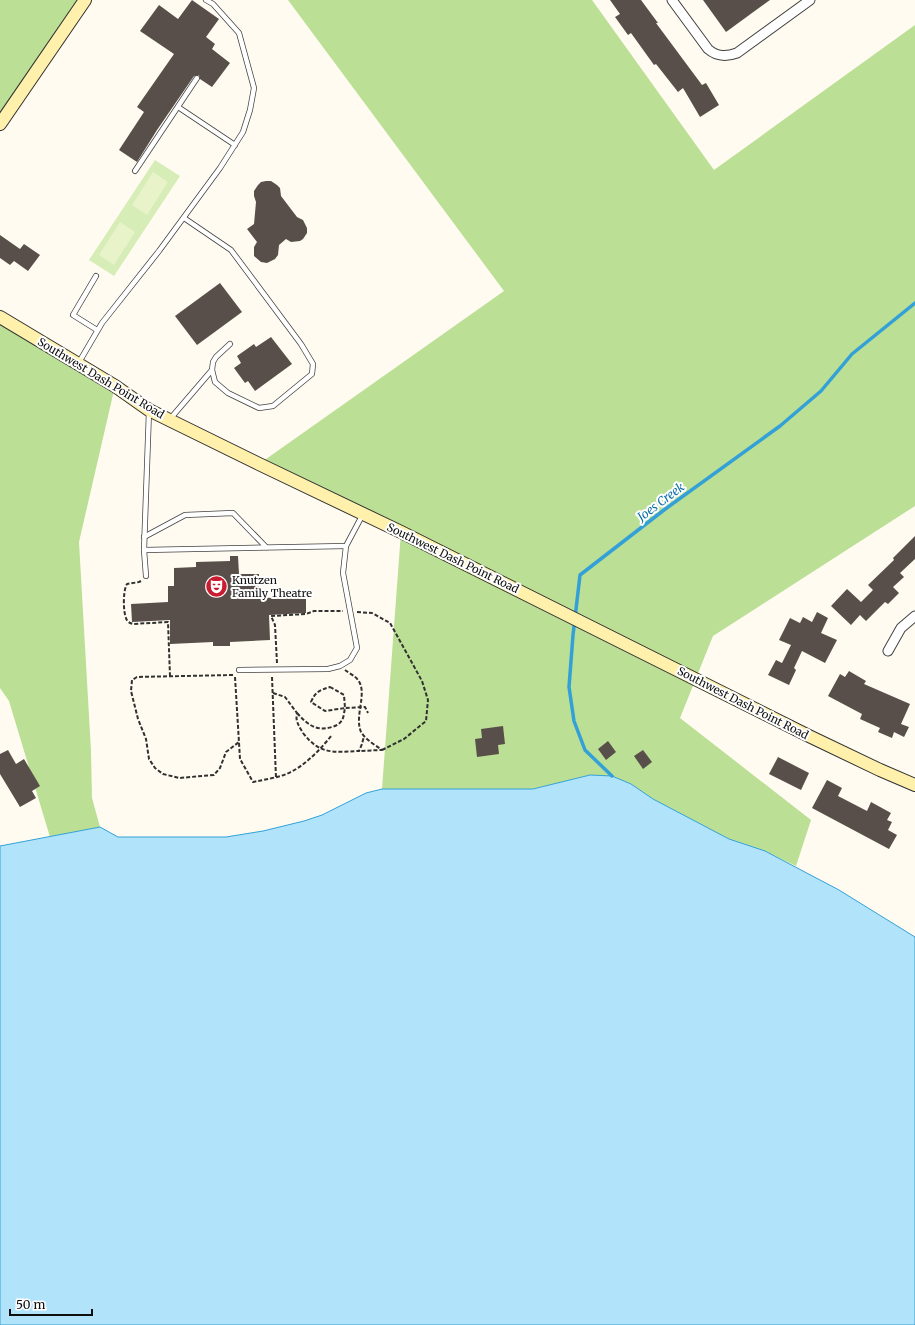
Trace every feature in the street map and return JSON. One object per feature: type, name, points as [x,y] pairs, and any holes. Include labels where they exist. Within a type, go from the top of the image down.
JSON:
[{"type":"main road","points":[[0,124],[85,0]]},
{"type":"main road","name":"Southwest Dash Point Road","points":[[0,316],[115,386],[149,410],[530,596],[811,737],[915,785]]},
{"type":"street","points":[[672,0],[708,49],[712,53],[718,55],[731,55],[737,53],[810,0]]},
{"type":"street","points":[[888,651],[901,628],[915,616]]},
{"type":"lane","points":[[78,364],[98,330],[184,218],[220,168],[243,132],[248,118],[254,88],[239,32],[213,4],[206,0]]},
{"type":"lane","points":[[135,171],[197,78]]},
{"type":"lane","points":[[178,107],[235,145]]},
{"type":"lane","points":[[184,218],[231,250],[301,344],[313,364],[312,374],[280,402],[273,406],[260,408],[228,394],[215,382],[212,370],[213,362],[216,357],[230,344]]},
{"type":"lane","points":[[96,276],[73,315],[98,330]]},
{"type":"lane","points":[[170,420],[212,370]]},
{"type":"lane","points":[[146,576],[144,538],[149,410]]},
{"type":"lane","points":[[144,538],[185,515],[233,513],[266,547]]},
{"type":"lane","points":[[239,670],[328,669],[340,666],[350,660],[356,648],[343,573],[346,546],[363,514]]},
{"type":"lane","points":[[144,550],[346,546]]},
{"type":"path","points":[[146,576],[139,582],[126,584],[124,589],[125,617],[128,622],[133,624],[168,622],[170,676]]},
{"type":"path","points":[[276,778],[273,694],[275,626],[271,616],[306,614],[314,611],[350,611],[372,613],[390,623],[422,681],[428,700],[426,721],[404,739],[382,750],[332,752],[320,749],[310,742],[299,727],[295,719],[297,713]]},
{"type":"path","points":[[340,666],[358,679],[362,687],[359,707],[361,730],[364,736],[382,750]]},
{"type":"path","points":[[239,742],[226,752],[220,768],[214,775],[179,778],[163,774],[155,768],[149,759],[146,739],[138,719],[131,691],[132,680],[137,677],[235,675],[239,742],[240,759],[253,782],[276,778],[303,764],[320,749],[332,735]]},
{"type":"path","points":[[273,694],[285,697],[305,723],[315,728],[327,729],[337,726],[342,720],[345,708],[344,695],[330,687],[318,690],[312,702],[325,711],[345,708],[365,707],[368,713]]},
{"type":"path","points":[[359,751],[364,736]]},
{"type":"green space","points":[[0,0],[82,0],[0,132]]},
{"type":"green space","points":[[288,0],[592,0],[714,170],[915,25],[915,506],[713,636],[680,718],[811,820],[796,866],[765,851],[729,839],[653,799],[631,784],[590,775],[533,789],[382,789],[401,532],[259,464],[504,291]]},
{"type":"green space","points":[[155,160],[180,176],[114,276],[89,260]]},
{"type":"green space","points":[[153,172],[168,182],[147,215],[132,205]]},
{"type":"green space","points":[[120,222],[135,232],[114,265],[99,255]]},
{"type":"green space","points":[[0,313],[115,386],[79,542],[91,751],[92,798],[100,827],[50,837],[9,701],[0,688]]},
{"type":"water","points":[[590,775],[612,776],[631,784],[653,799],[729,839],[765,851],[839,890],[915,937],[915,1325],[0,1325],[0,846],[100,827],[118,837],[226,837],[263,831],[304,821],[322,815],[366,793],[382,789],[533,789]]},
{"type":"building","points":[[192,0],[219,19],[206,37],[215,44],[212,49],[230,63],[212,87],[200,79],[199,75],[194,76],[137,162],[119,150],[144,112],[137,107],[174,54],[140,31],[159,5],[178,19]]},
{"type":"building","points":[[610,0],[641,0],[658,23],[656,23],[702,85],[706,83],[719,105],[700,117],[683,88],[678,92],[656,64],[654,65],[631,33],[628,35],[615,17],[620,14]]},
{"type":"building","points":[[703,0],[770,0],[726,32]]},
{"type":"building","points":[[271,181],[280,188],[281,196],[297,217],[303,220],[307,228],[307,233],[300,241],[291,242],[286,239],[279,245],[278,255],[275,259],[267,263],[261,262],[254,256],[254,247],[257,242],[247,229],[254,224],[256,202],[254,191],[261,182]]},
{"type":"building","points":[[0,235],[20,249],[24,244],[40,255],[28,271],[14,261],[10,265],[0,258]]},
{"type":"building","points":[[220,283],[242,312],[197,345],[175,316]]},
{"type":"building","points":[[271,337],[292,364],[255,391],[248,381],[245,383],[234,368],[241,363],[237,356],[254,344],[256,347]]},
{"type":"building","points":[[915,536],[915,559],[900,573],[904,577],[893,587],[899,593],[888,604],[885,602],[866,621],[860,615],[851,625],[831,606],[847,589],[861,602],[873,590],[868,585],[894,560],[893,558]]},
{"type":"building","points":[[230,556],[238,556],[239,574],[259,574],[259,598],[306,597],[306,613],[269,615],[270,640],[230,642],[230,646],[213,646],[213,642],[170,644],[170,620],[132,622],[131,604],[168,602],[168,586],[174,586],[174,568],[196,567],[196,562],[230,561]]},
{"type":"building","points":[[817,612],[828,618],[821,633],[837,640],[825,663],[802,651],[794,668],[796,670],[789,685],[768,675],[776,660],[782,663],[791,645],[779,640],[790,618],[800,623],[803,617],[812,622]]},
{"type":"building","points":[[849,671],[866,681],[864,684],[910,704],[901,724],[909,727],[904,737],[894,732],[892,738],[878,732],[880,728],[860,719],[862,714],[828,696],[840,674],[845,677]]},
{"type":"building","points":[[503,726],[505,744],[498,745],[499,754],[477,757],[475,739],[482,738],[481,729]]},
{"type":"building","points":[[608,741],[616,752],[606,760],[598,749]]},
{"type":"building","points":[[8,750],[16,764],[24,759],[40,786],[32,791],[36,798],[20,807],[0,774],[0,754]]},
{"type":"building","points":[[643,750],[652,762],[643,769],[634,756]]},
{"type":"building","points":[[778,757],[809,773],[801,790],[769,774]]},
{"type":"building","points":[[827,780],[842,788],[838,796],[867,811],[871,802],[891,813],[887,820],[892,822],[888,830],[897,835],[889,849],[812,808]]},
{"type":"waterway","name":"Joes Creek","points":[[612,776],[585,750],[574,721],[569,687],[580,575],[664,510],[780,426],[821,391],[852,354],[915,303]]},
{"type":"place","name":"Knutzen Family Theatre","points":[[216,586]]}]
